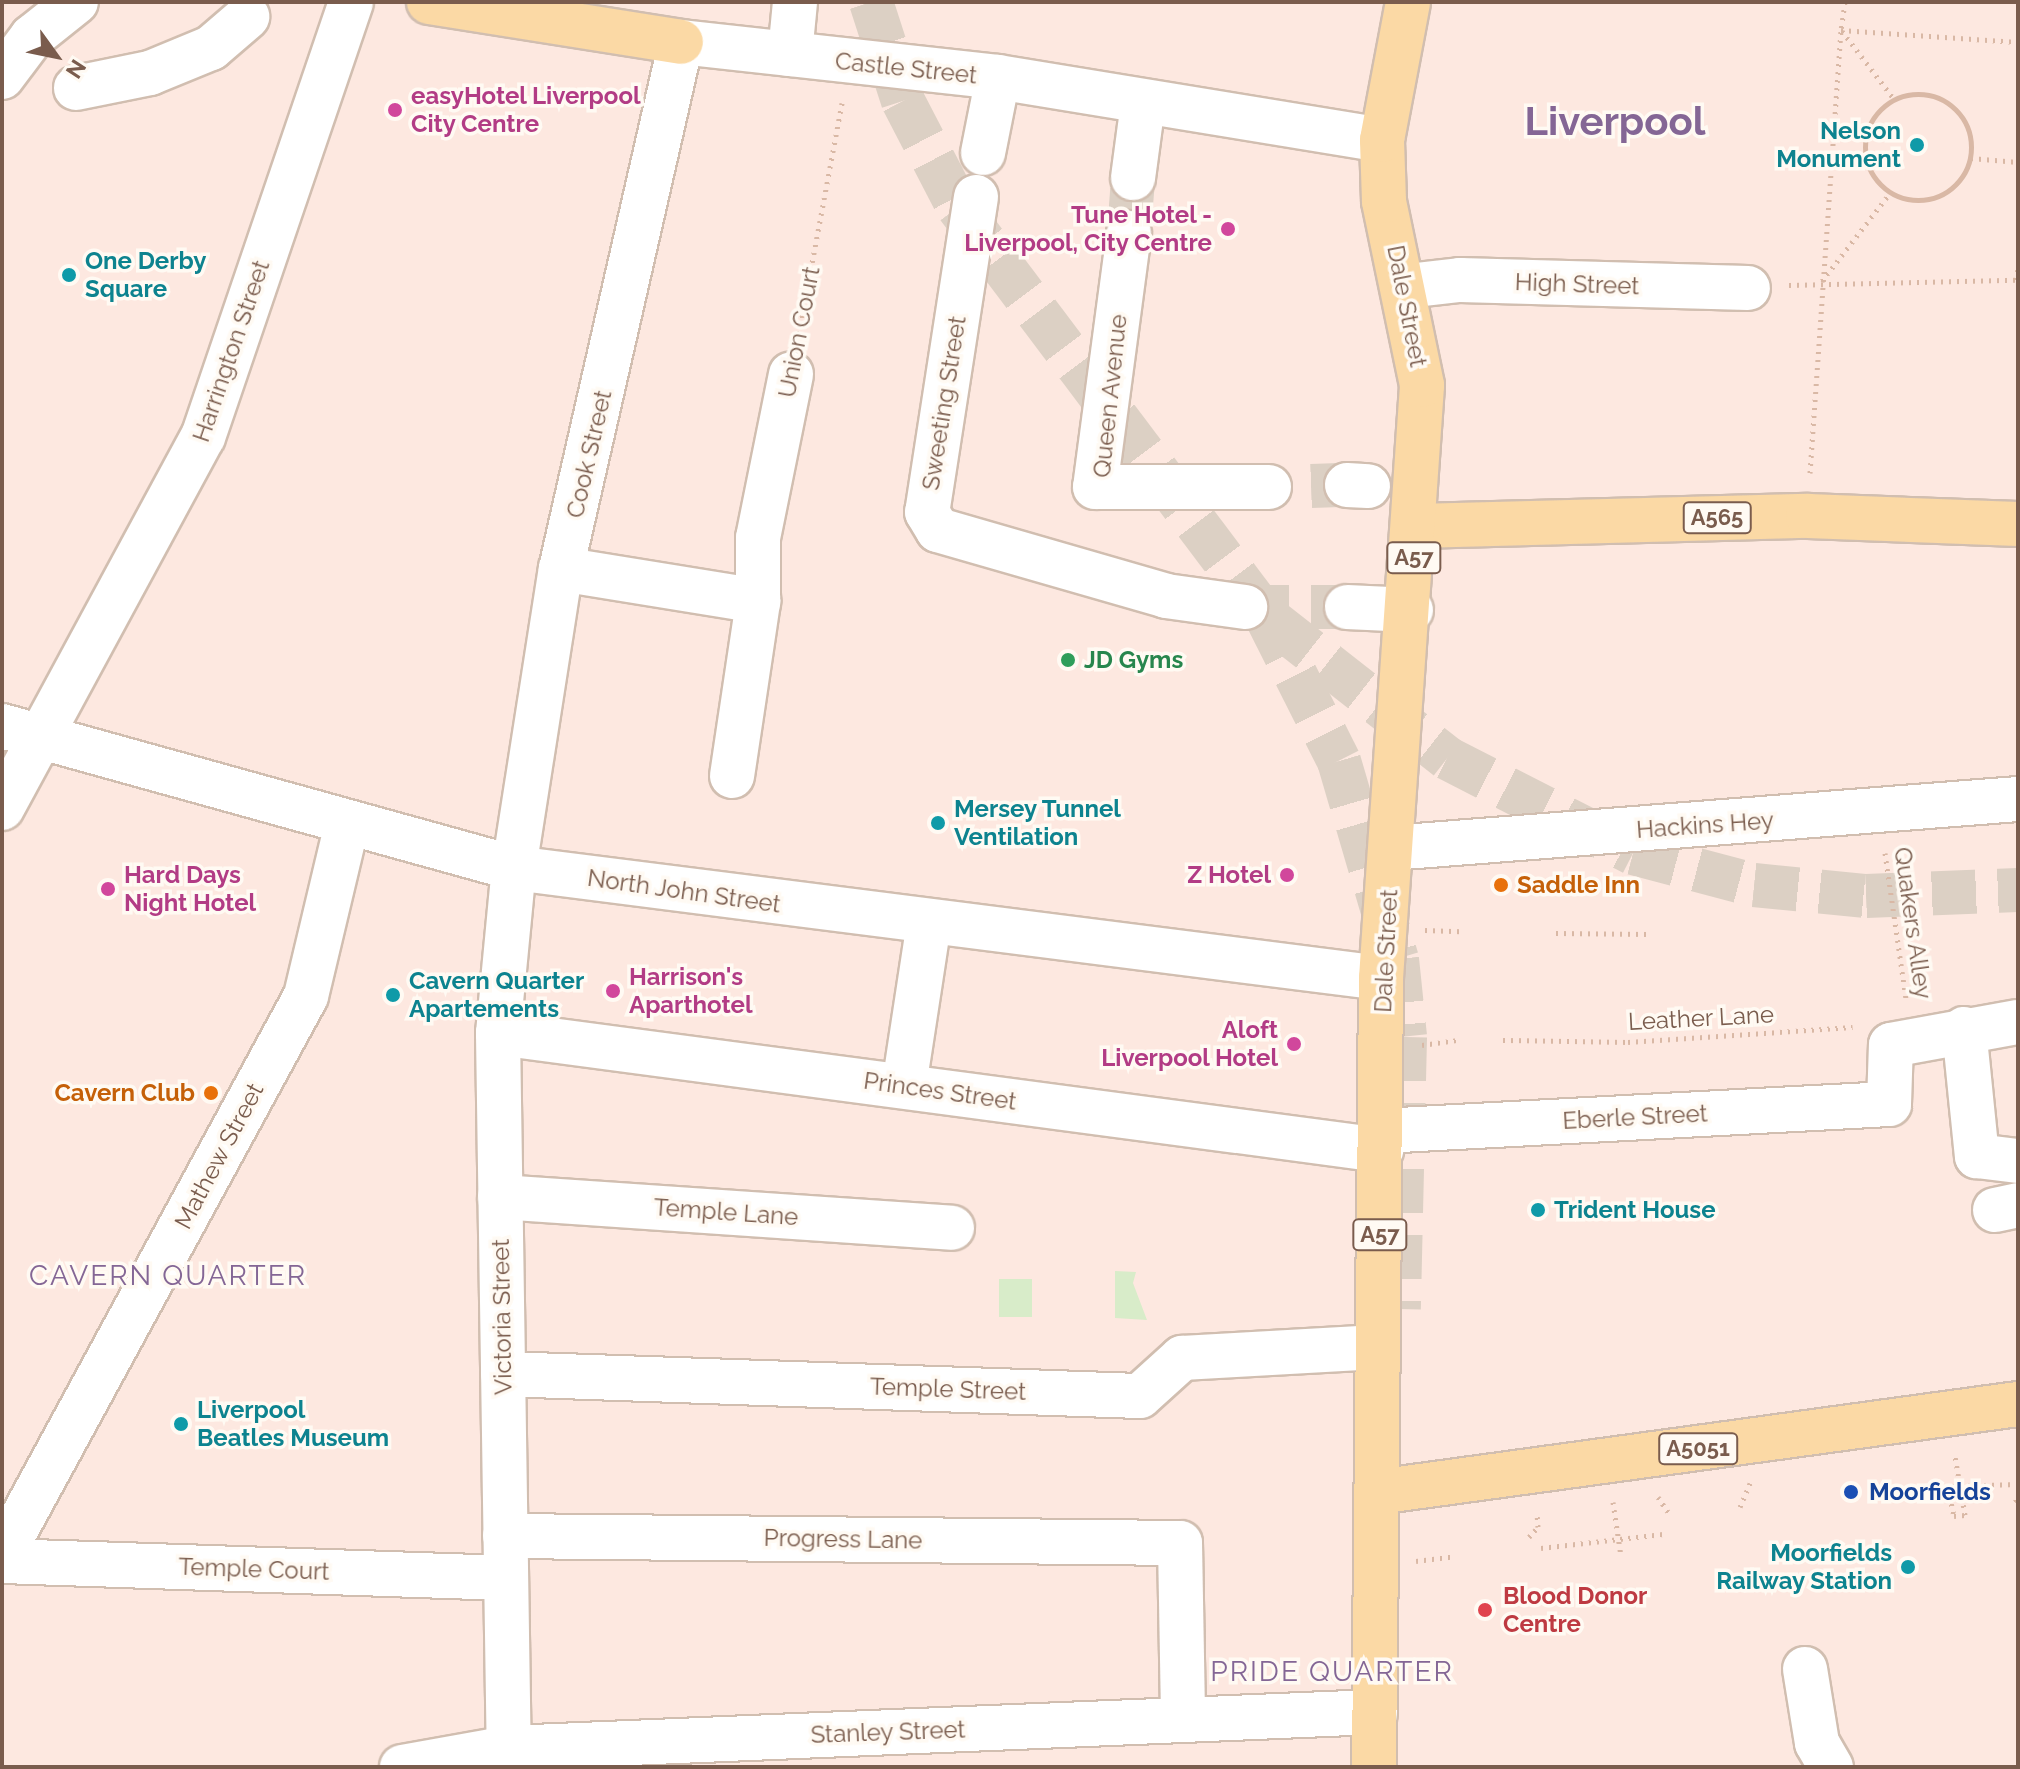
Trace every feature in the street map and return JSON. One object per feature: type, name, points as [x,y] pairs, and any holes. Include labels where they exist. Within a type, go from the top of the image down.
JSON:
[{"type":"main road","name":"Castle Street","points":[[429,2],[681,42]]},
{"type":"main road","name":"A57","points":[[1382,140],[1408,2]]},
{"type":"main road","name":"Dale Street","points":[[1374,1767],[1381,978],[1417,526],[1422,385],[1407,286],[1384,201],[1382,140]]},
{"type":"main road","name":"A565","points":[[1417,526],[1808,516],[2018,524]]},
{"type":"main road","name":"A5051","points":[[1377,1492],[2018,1404]]},
{"type":"street","points":[[2,77],[32,37],[76,2]]},
{"type":"street","name":"Harrington Street","points":[[2,808],[22,734],[203,437],[216,360],[351,2]]},
{"type":"street","points":[[790,54],[795,2]]},
{"type":"street","points":[[76,88],[150,73],[211,48],[247,17]]},
{"type":"street","name":"Castle Street","points":[[681,42],[998,77],[1382,140]]},
{"type":"street","name":"Cook Street","points":[[514,868],[561,569],[681,42]]},
{"type":"street","points":[[983,153],[998,77]]},
{"type":"street","points":[[1133,178],[1143,103]]},
{"type":"street","name":"Sweeting Street","points":[[976,197],[927,512],[938,530],[1166,596],[1245,607]]},
{"type":"street","name":"Queen Avenue","points":[[1129,233],[1095,487],[1269,487]]},
{"type":"street","name":"High Street","points":[[1407,286],[1460,280],[1748,288]]},
{"type":"street","name":"Union Court","points":[[732,776],[758,601],[758,538],[791,374]]},
{"type":"street","points":[[561,569],[758,601]]},
{"type":"street","points":[[1347,607],[1411,610]]},
{"type":"street","name":"North John Street","points":[[22,734],[514,868],[1381,978]]},
{"type":"street","name":"Hackins Hey","points":[[1391,848],[2018,799]]},
{"type":"street","name":"Mathew Street","points":[[5,1544],[306,996],[347,824]]},
{"type":"street","name":"Victoria Street","points":[[509,1758],[498,1033],[514,868]]},
{"type":"street","points":[[904,1086],[929,923]]},
{"type":"street","points":[[1901,1042],[2018,1022]]},
{"type":"street","points":[[1964,1029],[1977,1156],[2018,1161]]},
{"type":"street","name":"Princes Street","points":[[498,1033],[904,1086],[1381,1140]]},
{"type":"street","name":"Eberle Street","points":[[1381,1140],[1889,1104],[1901,1042]]},
{"type":"street","name":"Temple Lane","points":[[500,1197],[952,1228]]},
{"type":"street","name":"Temple Street","points":[[503,1374],[1140,1396],[1182,1358],[1378,1347]]},
{"type":"street","name":"Progress Lane","points":[[506,1557],[1180,1543],[1183,1720]]},
{"type":"street","name":"Temple Court","points":[[5,1544],[506,1557]]},
{"type":"street","points":[[1805,1669],[1817,1743],[1831,1767]]},
{"type":"street","name":"Stanley Street","points":[[402,1767],[509,1758],[702,1754],[1183,1720],[1375,1712]]},
{"type":"path","points":[[1809,482],[1821,282],[1845,2]]},
{"type":"path","points":[[1841,30],[2018,42]]},
{"type":"path","points":[[1841,30],[1894,99]]},
{"type":"path","name":"Union Court","points":[[791,374],[850,63]]},
{"type":"path","points":[[1941,98],[1960,113],[1971,158],[1963,177],[1930,200],[1890,193],[1876,181],[1865,145],[1879,111],[1894,99],[1941,98]]},
{"type":"path","points":[[1971,158],[2018,162]]},
{"type":"path","points":[[1821,282],[1890,193]]},
{"type":"path","points":[[1748,288],[1821,282],[2016,280],[2018,269]]},
{"type":"path","name":"Quakers Alley","points":[[1879,812],[1901,1042]]},
{"type":"path","points":[[1556,933],[1648,934]]},
{"type":"path","name":"Leather Lane","points":[[1503,1040],[1628,1042],[1877,1026],[1901,1042]]},
{"type":"path","points":[[1607,1461],[1621,1556]]},
{"type":"path","points":[[1959,1480],[1965,1515],[1954,1516],[1950,1487],[2018,1484]]},
{"type":"path","points":[[1660,1508],[1670,1515]]},
{"type":"path","points":[[1529,1537],[1538,1527]]},
{"type":"path","points":[[1541,1548],[1663,1534]]},
{"type":"shaded area","points":[[2,2],[2018,2],[2018,1767],[2,1767]]},
{"type":"green space","points":[[1115,1271],[1136,1272],[1133,1283],[1147,1320],[1115,1318]]},
{"type":"green space","points":[[999,1279],[1032,1279],[1032,1317],[999,1317]]},
{"type":"tunnel","points":[[871,2],[903,101],[958,207],[1266,616],[1339,761],[1397,959],[1405,1037],[1399,1309]]},
{"type":"tunnel","points":[[1129,233],[1133,178]]},
{"type":"tunnel","points":[[1311,486],[1347,485]]},
{"type":"tunnel","points":[[1245,607],[1347,607]]},
{"type":"tunnel","points":[[1275,623],[1447,758],[1633,853],[1754,885],[1866,896],[2018,890]]},
{"type":"place","name":"easyHotel Liverpool City Centre","points":[[395,110]]},
{"type":"place","name":"Nelson Monument","points":[[1917,145]]},
{"type":"place","name":"Tune Hotel - Liverpool, City Centre","points":[[1228,229]]},
{"type":"place","name":"One Derby Square","points":[[69,275]]},
{"type":"place","name":"JD Gyms","points":[[1068,660]]},
{"type":"place","name":"Mersey Tunnel Ventilation","points":[[938,823]]},
{"type":"place","name":"Z Hotel","points":[[1287,875]]},
{"type":"place","name":"Saddle Inn","points":[[1501,885]]},
{"type":"place","name":"Hard Days Night Hotel","points":[[108,889]]},
{"type":"place","name":"Harrison's Aparthotel","points":[[613,991]]},
{"type":"place","name":"Cavern Quarter Apartements","points":[[393,995]]},
{"type":"place","name":"Aloft Liverpool Hotel","points":[[1294,1044]]},
{"type":"place","name":"Cavern Club","points":[[211,1093]]},
{"type":"place","name":"Trident House","points":[[1538,1210]]},
{"type":"place","name":"Liverpool Beatles Museum","points":[[181,1424]]},
{"type":"place","name":"Moorfields","points":[[1851,1492]]},
{"type":"place","name":"Moorfields Railway Station","points":[[1908,1567]]},
{"type":"place","name":"Blood Donor Centre","points":[[1485,1610]]},
{"type":"district","name":"Liverpool","points":[[1615,121]]},
{"type":"district","name":"CAVERN QUARTER","points":[[168,1276]]},
{"type":"district","name":"PRIDE QUARTER","points":[[1332,1672]]}]
